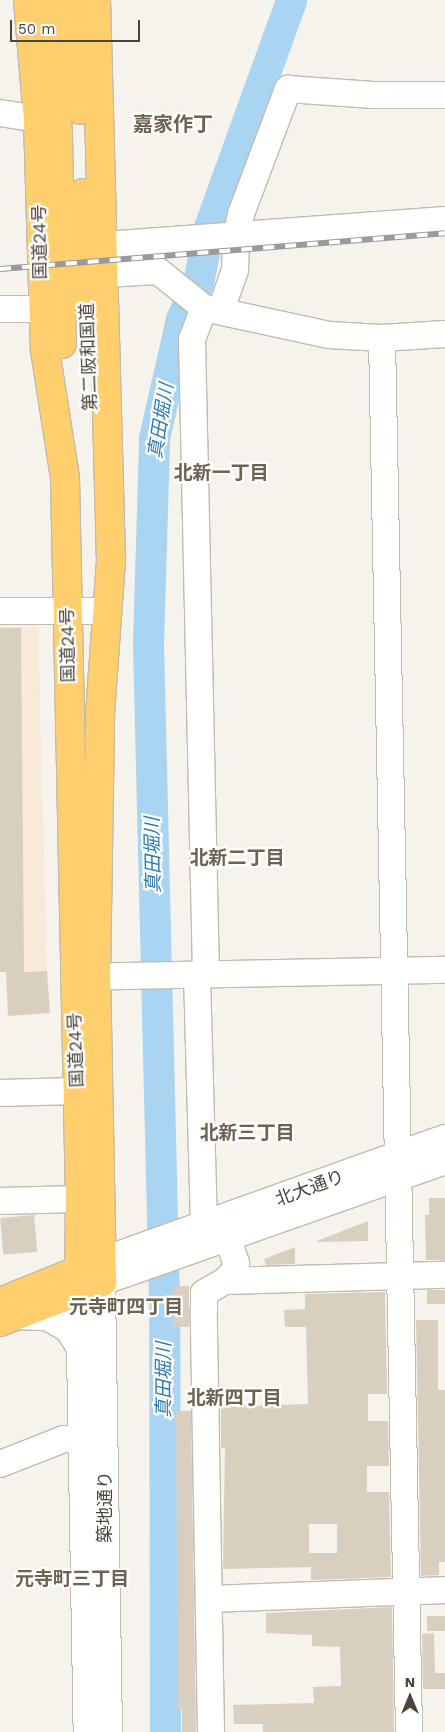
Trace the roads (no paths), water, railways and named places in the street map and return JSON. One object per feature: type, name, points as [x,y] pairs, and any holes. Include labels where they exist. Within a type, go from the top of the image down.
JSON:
[{"type":"highway","name":"国道24号","points":[[61,3],[38,119],[42,309],[49,394],[65,478],[67,612],[85,977],[90,1276]]},
{"type":"highway","name":"国道24号","points":[[61,3],[98,134],[105,245],[111,561],[102,611],[100,714],[77,1091],[80,1199],[90,1276]]},
{"type":"highway","name":"第二阪和国道","points":[[61,3],[58,137],[65,478]]},
{"type":"highway","name":"第二阪和国道","points":[[61,3],[82,135],[102,611]]},
{"type":"highway","points":[[5,1314],[90,1276]]},
{"type":"street","points":[[204,1227],[192,339],[236,270],[232,238],[288,89],[373,95],[445,95]]},
{"type":"street","points":[[0,113],[38,119]]},
{"type":"street","points":[[105,245],[232,238],[445,220]]},
{"type":"street","points":[[105,274],[158,271],[179,289],[212,309],[329,335],[382,338],[445,334]]},
{"type":"street","points":[[0,309],[42,309]]},
{"type":"street","points":[[382,338],[409,1732]]},
{"type":"street","points":[[0,612],[102,611]]},
{"type":"street","points":[[85,977],[445,970]]},
{"type":"street","points":[[0,1093],[77,1091]]},
{"type":"street","name":"北大通り","points":[[174,1247],[228,1238],[399,1166],[445,1138]]},
{"type":"street","name":"北大通り","points":[[174,1247],[204,1227],[399,1166],[445,1161]]},
{"type":"street","points":[[0,1202],[80,1199]]},
{"type":"street","points":[[225,1281],[236,1263],[228,1238]]},
{"type":"street","points":[[90,1276],[174,1247]]},
{"type":"street","points":[[211,1732],[204,1293],[225,1281],[445,1275]]},
{"type":"street","name":"築地通り","points":[[87,1732],[82,1350],[90,1276]]},
{"type":"street","name":"築地通り","points":[[90,1276],[109,1732]]},
{"type":"street","points":[[5,1314],[47,1318],[68,1329],[82,1350]]},
{"type":"street","points":[[0,1464],[64,1439],[83,1439]]},
{"type":"street","points":[[210,1599],[445,1590]]},
{"type":"waterway","name":"真田堀川","points":[[165,1732],[164,1299],[148,645],[154,438],[181,319],[198,283],[209,227],[291,0]]},
{"type":"railway","points":[[0,269],[445,233]]},
{"type":"district","name":"嘉家作丁","points":[[173,124]]},
{"type":"district","name":"北新一丁目","points":[[221,473]]},
{"type":"district","name":"北新二丁目","points":[[237,858]]},
{"type":"district","name":"北新三丁目","points":[[247,1133]]},
{"type":"district","name":"元寺町四丁目","points":[[126,1307]]},
{"type":"district","name":"北新四丁目","points":[[234,1398]]},
{"type":"district","name":"元寺町三丁目","points":[[72,1579]]}]
